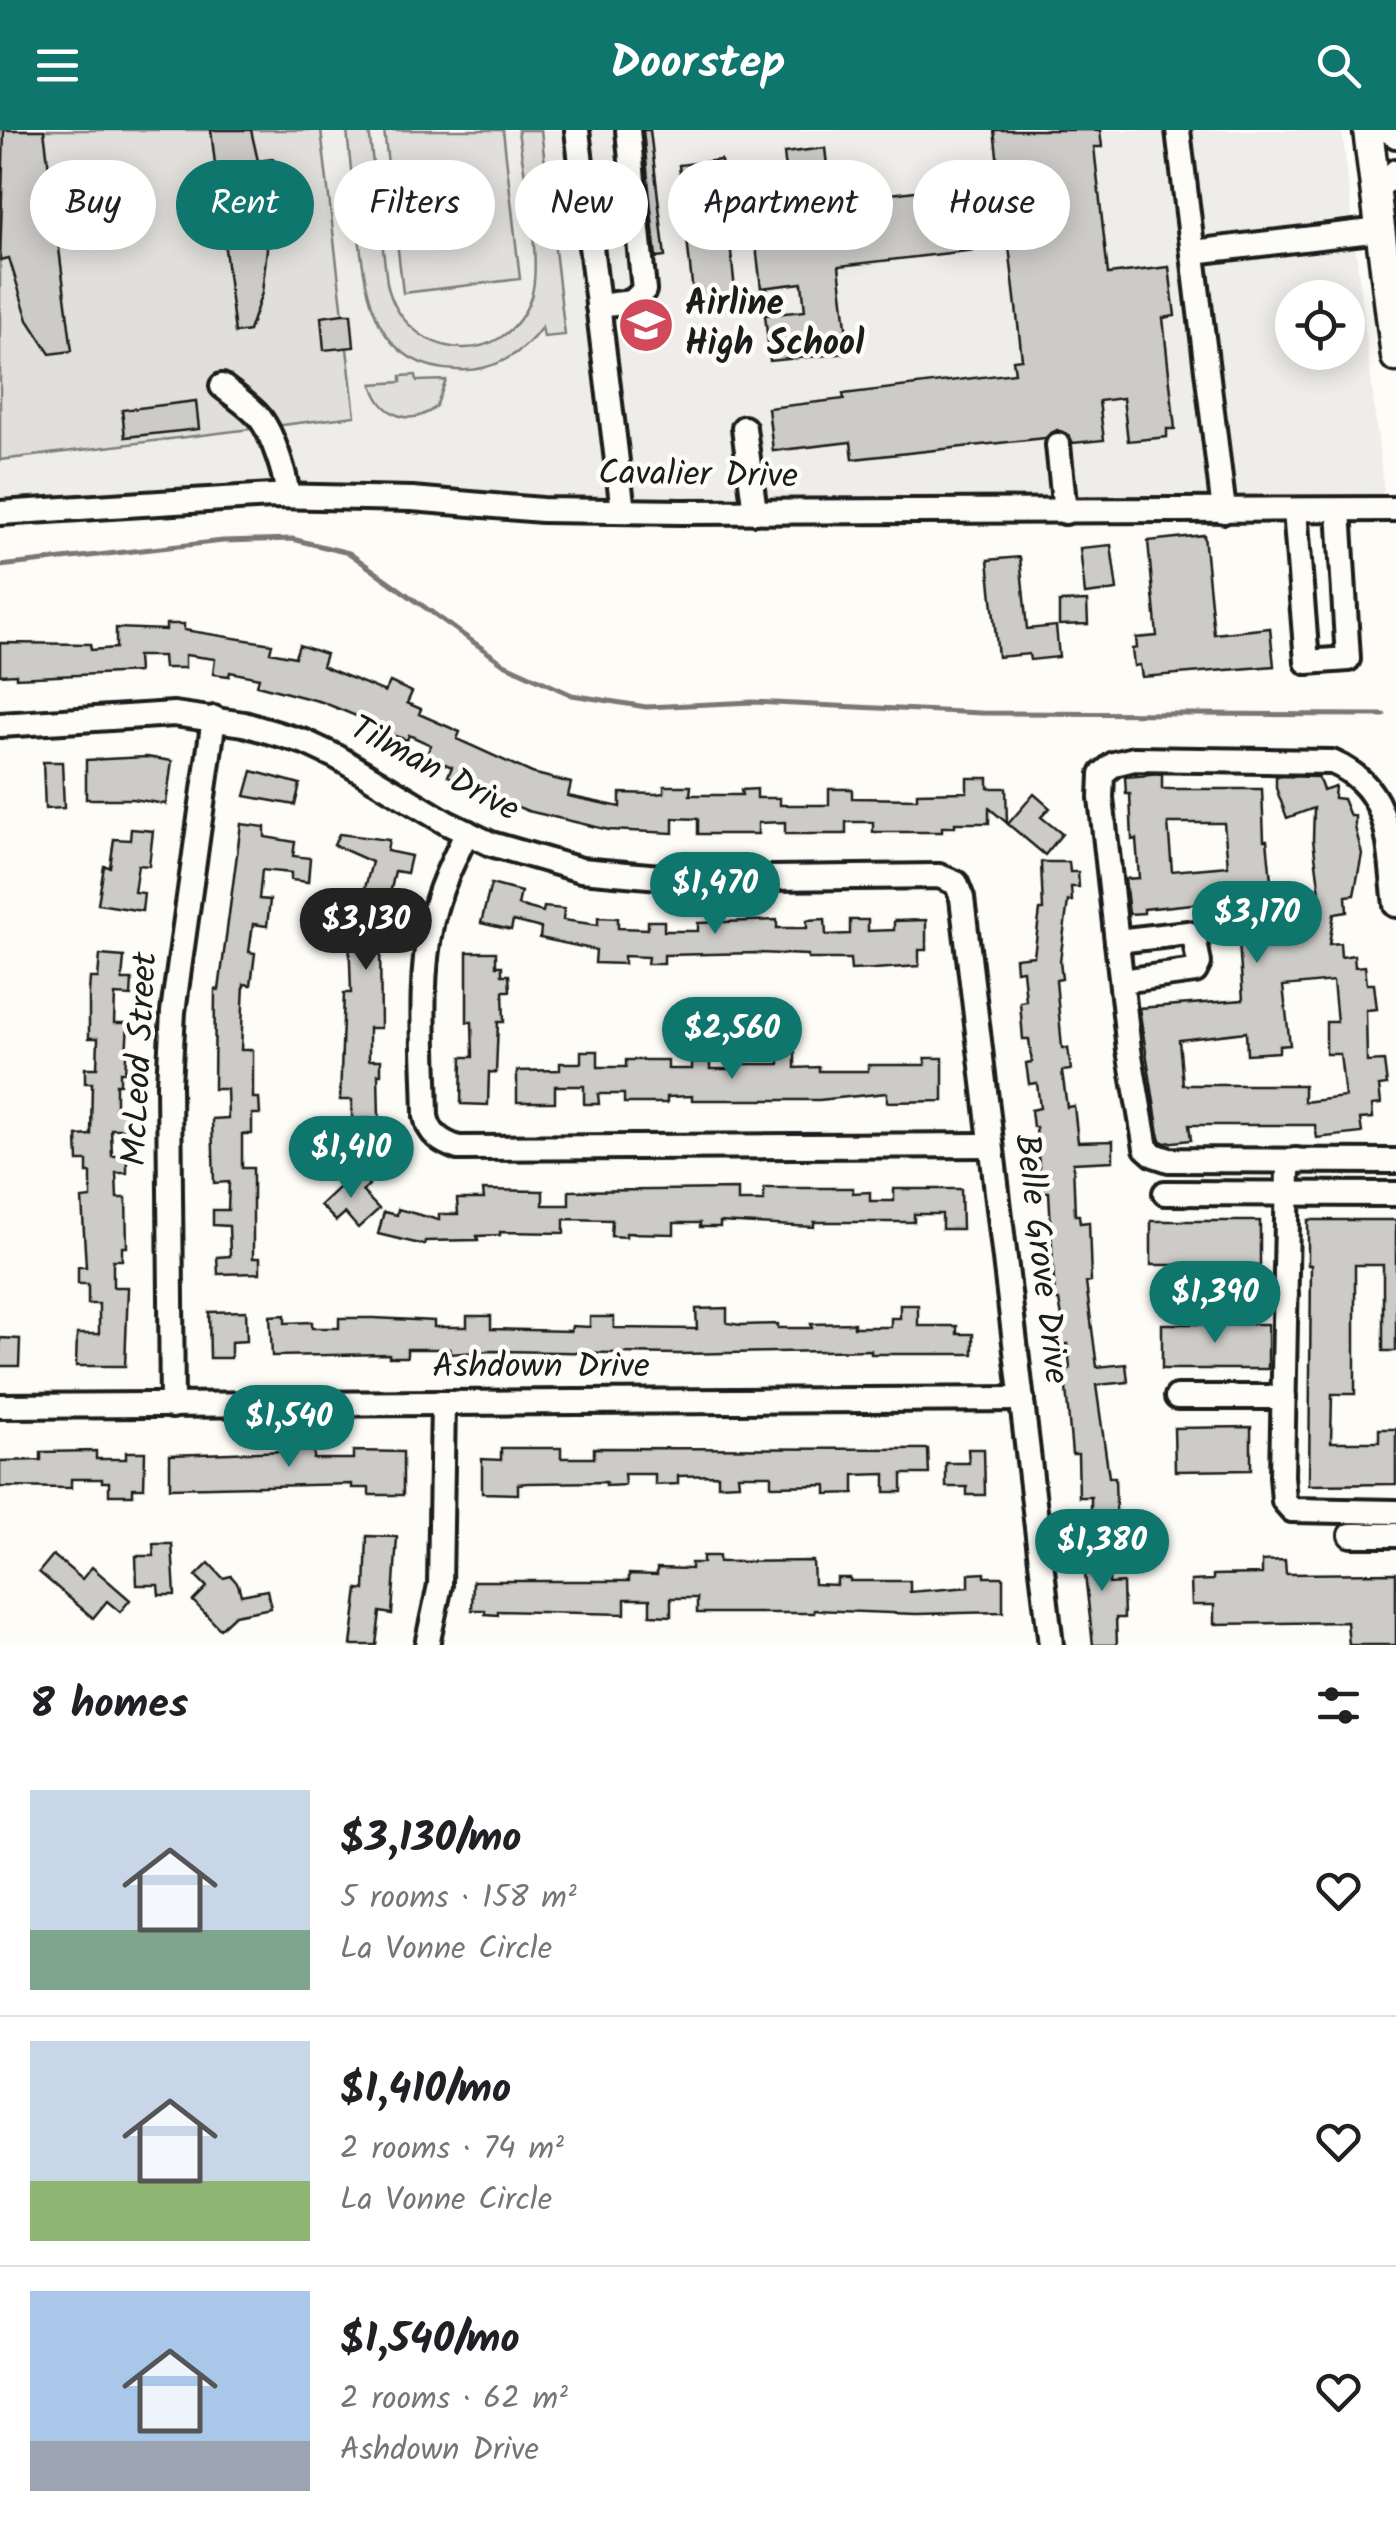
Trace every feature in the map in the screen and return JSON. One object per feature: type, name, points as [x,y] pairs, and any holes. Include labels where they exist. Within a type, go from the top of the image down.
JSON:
[{"type":"main road","points":[[1368,130],[1386,181],[1380,230],[1392,288],[1396,357]]},
{"type":"street","points":[[577,130],[623,511]]},
{"type":"street","points":[[598,306],[632,302],[644,290],[628,130]]},
{"type":"street","points":[[1178,130],[1224,511]]},
{"type":"street","points":[[1387,130],[1396,136]]},
{"type":"street","points":[[1193,252],[1380,230]]},
{"type":"street","points":[[222,386],[260,418],[287,482],[287,496]]},
{"type":"street","points":[[753,440],[754,512]]},
{"type":"street","points":[[1058,445],[1065,512]]},
{"type":"street","name":"Cavalier Drive","points":[[0,513],[287,496],[623,511],[1396,509]]},
{"type":"street","points":[[1294,510],[1307,662],[1348,659],[1339,510]]},
{"type":"street","name":"Tilman Drive","points":[[0,725],[140,714],[214,718],[306,742],[466,832],[524,856],[613,876],[684,879],[938,876],[956,883]]},
{"type":"street","name":"McLeod Street","points":[[172,1406],[172,1031],[178,962],[214,718]]},
{"type":"street","points":[[1396,905],[1393,858],[1383,815],[1374,791],[1354,771],[1332,762],[1134,760],[1114,764],[1102,774],[1101,798],[1117,941],[1146,1148],[1169,1160],[1396,1161]]},
{"type":"street","points":[[466,832],[437,900],[427,954],[426,1116],[428,1126],[440,1140],[458,1148],[990,1146]]},
{"type":"street","name":"Belle Grove Drive","points":[[956,883],[962,898],[1051,1645]]},
{"type":"street","points":[[1117,941],[1188,933],[1194,936],[1199,963],[1195,972],[1122,981]]},
{"type":"street","points":[[1296,1160],[1288,1168],[1284,1501],[1292,1510],[1396,1512]]},
{"type":"street","points":[[1165,1193],[1396,1194]]},
{"type":"street","points":[[1169,1294],[1286,1295]]},
{"type":"street","points":[[1177,1397],[1284,1397]]},
{"type":"street","name":"Ashdown Drive","points":[[0,1406],[1022,1400]]},
{"type":"street","points":[[427,1645],[440,1585],[443,1403]]},
{"type":"street","points":[[1351,1536],[1396,1535]]},
{"type":"shaded area","name":"Airline High School","points":[[0,130],[1342,130],[1359,280],[1275,280],[1275,370],[1365,370],[1365,328],[1384,491],[1373,501],[578,502],[323,485],[234,486],[0,501]]},
{"type":"shaded area","points":[[0,130],[321,130],[355,416],[0,460]]},
{"type":"shaded area","points":[[347,130],[369,130],[373,160],[350,160]]},
{"type":"shaded area","points":[[384,130],[503,130],[520,279],[403,293],[398,250],[495,250],[495,160],[387,160]]},
{"type":"shaded area","points":[[518,130],[541,130],[545,160],[522,160]]},
{"type":"shaded area","points":[[361,250],[383,250],[387,283],[397,309],[413,328],[433,341],[455,347],[478,346],[500,338],[518,322],[531,297],[534,250],[555,250],[565,335],[544,337],[542,327],[516,353],[482,368],[429,366],[407,356],[391,341],[379,323]]},
{"type":"shaded area","points":[[416,375],[417,381],[446,380],[436,407],[416,417],[389,410],[372,384],[401,382],[401,376]]},
{"type":"building","points":[[4,130],[44,130],[48,160],[30,160],[30,250],[59,250],[72,351],[50,354],[28,320],[9,258],[0,260]]},
{"type":"building","points":[[211,130],[251,130],[258,160],[215,160]]},
{"type":"building","points":[[643,130],[650,130],[665,257],[656,258]]},
{"type":"building","name":"Airline High School","points":[[994,130],[1100,130],[1102,147],[1094,147],[1108,274],[1169,267],[1175,316],[1163,318],[1175,429],[1167,429],[1167,437],[1128,441],[1123,398],[1099,401],[1104,440],[1073,443],[1069,435],[1057,430],[1045,438],[853,459],[851,442],[773,451],[768,408],[844,399],[843,394],[1015,373],[1013,360],[1022,359],[1009,250],[1070,250],[1070,160],[998,160]]},
{"type":"building","name":"Airline High School","points":[[825,148],[826,160],[785,160],[784,153]]},
{"type":"building","name":"Airline High School","points":[[913,191],[913,250],[975,250],[839,266],[849,353],[770,361],[765,315],[805,311],[802,283],[761,288],[757,250],[893,250],[893,194]]},
{"type":"building","points":[[225,250],[267,250],[262,293],[249,331],[235,333]]},
{"type":"building","points":[[688,250],[731,250],[737,308],[695,312]]},
{"type":"building","points":[[351,314],[354,347],[324,350],[321,317]]},
{"type":"building","points":[[196,401],[199,429],[125,437],[122,410]]},
{"type":"building","points":[[1204,535],[1214,634],[1270,628],[1274,666],[1142,677],[1140,665],[1134,666],[1132,649],[1137,648],[1136,638],[1157,636],[1148,541]]},
{"type":"building","points":[[1111,545],[1117,590],[1085,594],[1080,548]]},
{"type":"building","points":[[1020,557],[1027,629],[1056,626],[1059,657],[998,657],[988,560]]},
{"type":"building","points":[[1087,601],[1088,624],[1059,625],[1059,602]]},
{"type":"building","points":[[166,624],[184,624],[184,630],[272,644],[270,652],[295,657],[299,645],[326,654],[322,666],[385,692],[390,682],[412,692],[407,703],[421,709],[419,714],[460,732],[457,739],[532,773],[571,783],[568,796],[620,807],[620,793],[656,794],[664,793],[664,786],[691,786],[690,795],[742,795],[741,790],[757,789],[757,798],[780,798],[780,805],[829,805],[829,789],[852,789],[852,798],[917,799],[917,793],[967,792],[967,778],[988,778],[988,788],[1006,788],[1007,823],[989,808],[989,823],[955,823],[955,827],[942,827],[942,832],[873,832],[873,822],[846,822],[846,834],[785,834],[785,822],[758,823],[758,834],[698,834],[698,819],[673,818],[673,833],[609,830],[528,811],[488,795],[448,776],[452,767],[426,756],[431,745],[409,735],[407,740],[386,733],[370,725],[371,722],[322,702],[257,685],[259,678],[230,672],[229,676],[213,674],[215,659],[185,655],[185,668],[164,668],[163,656],[137,656],[138,672],[16,678],[16,674],[0,675],[0,643],[90,644],[91,650],[116,648],[116,628],[166,630]]},
{"type":"building","points":[[147,757],[172,761],[166,804],[86,799],[86,760]]},
{"type":"building","points":[[43,762],[62,762],[64,808],[45,809]]},
{"type":"building","points":[[252,771],[300,784],[295,805],[245,796]]},
{"type":"building","points":[[1162,774],[1162,789],[1262,789],[1272,891],[1320,893],[1313,840],[1314,808],[1287,818],[1276,788],[1276,776],[1318,777],[1323,790],[1335,786],[1334,798],[1343,799],[1350,816],[1355,816],[1362,854],[1354,895],[1346,896],[1347,912],[1334,914],[1329,944],[1340,943],[1341,957],[1354,955],[1355,967],[1365,966],[1367,984],[1374,984],[1377,1009],[1366,1010],[1367,1062],[1384,1061],[1387,1085],[1379,1086],[1381,1104],[1372,1105],[1373,1118],[1360,1119],[1362,1133],[1317,1138],[1315,1125],[1189,1125],[1191,1140],[1160,1140],[1139,1008],[1243,1000],[1239,941],[1235,941],[1231,900],[1129,914],[1125,879],[1139,878],[1125,777]],"holes":[[[1168,823],[1224,823],[1228,866],[1172,871]],[[1333,981],[1337,1022],[1326,1022],[1326,1054],[1340,1054],[1345,1097],[1304,1102],[1304,1085],[1183,1085],[1179,1040],[1246,1032],[1247,1054],[1279,1052],[1279,1046],[1290,1045],[1283,986]]]},
{"type":"building","points":[[1034,794],[1050,808],[1041,817],[1062,834],[1045,855],[1008,824]]},
{"type":"building","points":[[241,824],[265,827],[265,837],[295,842],[293,856],[310,858],[308,882],[291,880],[291,873],[262,870],[259,899],[270,900],[267,926],[253,924],[249,952],[255,953],[251,985],[244,984],[241,1050],[253,1050],[253,1098],[259,1098],[260,1114],[252,1114],[252,1134],[242,1134],[242,1168],[253,1168],[253,1258],[260,1258],[260,1273],[218,1274],[217,1257],[230,1256],[229,1226],[213,1225],[213,1210],[228,1210],[229,1182],[214,1183],[212,1119],[228,1118],[227,1089],[214,1089],[215,989],[219,990]]},
{"type":"building","points":[[131,829],[153,831],[149,866],[138,865],[134,892],[144,893],[142,911],[98,904],[104,866],[110,867],[114,839],[130,840]]},
{"type":"building","points":[[339,834],[389,840],[387,851],[411,856],[407,873],[395,871],[380,941],[381,1028],[369,1028],[369,1060],[381,1060],[379,1118],[352,1119],[352,1100],[340,1100],[344,993],[351,993],[349,933],[342,931],[348,907],[359,910],[372,862],[334,845]]},
{"type":"building","points":[[1041,862],[1069,862],[1070,872],[1078,872],[1079,887],[1071,887],[1072,901],[1068,901],[1060,961],[1062,979],[1056,980],[1062,1048],[1068,1048],[1071,1070],[1062,1071],[1067,1107],[1074,1106],[1078,1142],[1113,1141],[1113,1161],[1073,1163],[1075,1215],[1079,1215],[1080,1223],[1089,1222],[1091,1282],[1086,1283],[1097,1367],[1126,1364],[1128,1382],[1096,1385],[1109,1477],[1115,1477],[1116,1512],[1091,1513],[1091,1497],[1079,1497],[1078,1454],[1072,1454],[1063,1388],[1061,1370],[1070,1369],[1068,1344],[1060,1345],[1057,1323],[1063,1323],[1059,1300],[1055,1300],[1049,1192],[1041,1192],[1031,1110],[1040,1108],[1037,1083],[1029,1084],[1026,1063],[1032,1062],[1029,1039],[1023,1039],[1020,1002],[1026,1001],[1023,970],[1016,971],[1015,958],[1034,956],[1043,910]]},
{"type":"building","points":[[491,884],[521,892],[518,905],[543,912],[544,907],[564,909],[563,920],[598,925],[598,917],[618,918],[618,928],[648,929],[648,921],[664,921],[664,931],[698,931],[698,923],[777,920],[777,928],[807,928],[807,920],[825,919],[826,935],[850,934],[850,920],[868,920],[868,931],[894,930],[894,921],[926,920],[926,950],[919,950],[919,966],[851,970],[850,959],[758,953],[664,955],[664,964],[647,964],[648,957],[624,956],[624,964],[595,963],[596,950],[540,938],[541,928],[513,921],[511,930],[481,923]]},
{"type":"building","points":[[467,952],[496,952],[496,966],[502,966],[502,975],[509,975],[510,991],[503,991],[504,1022],[498,1022],[496,1073],[489,1072],[488,1105],[461,1104],[462,1057],[473,1057],[472,1022],[467,1022]]},
{"type":"building","points":[[100,955],[124,957],[122,980],[132,980],[131,996],[115,995],[114,1023],[128,1023],[125,1072],[120,1072],[120,1084],[116,1084],[116,1112],[127,1112],[126,1129],[111,1129],[112,1156],[127,1156],[127,1173],[116,1173],[117,1198],[126,1198],[127,1247],[122,1247],[122,1260],[113,1260],[113,1287],[128,1287],[125,1366],[76,1366],[77,1334],[99,1334],[99,1304],[88,1304],[88,1284],[78,1284],[78,1267],[86,1267],[82,1199],[91,1198],[91,1173],[87,1173],[87,1161],[78,1161],[77,1136],[91,1135],[92,1083],[85,1083],[85,1068],[97,1068],[98,1038],[89,1038],[89,993],[90,978],[98,978]]},
{"type":"building","points":[[581,1051],[598,1051],[598,1067],[626,1067],[626,1060],[668,1060],[668,1069],[692,1069],[692,1061],[710,1061],[710,1069],[737,1069],[737,1064],[779,1064],[779,1052],[795,1052],[795,1068],[819,1067],[819,1071],[868,1071],[868,1065],[925,1065],[925,1058],[943,1058],[943,1101],[887,1102],[887,1093],[819,1100],[692,1100],[692,1096],[667,1097],[667,1103],[624,1103],[624,1094],[598,1094],[599,1104],[584,1104],[584,1086],[555,1086],[555,1102],[517,1102],[517,1071],[560,1070],[560,1063],[581,1063]]},
{"type":"building","points":[[364,1124],[364,1142],[349,1142],[350,1165],[326,1165],[325,1125]]},
{"type":"building","points":[[356,1171],[369,1185],[362,1191],[379,1209],[358,1228],[345,1213],[336,1221],[320,1205]]},
{"type":"building","points":[[764,1188],[853,1188],[853,1193],[870,1192],[870,1201],[894,1201],[894,1189],[961,1189],[962,1229],[942,1229],[942,1214],[914,1214],[914,1222],[814,1222],[814,1227],[720,1222],[720,1227],[700,1227],[700,1223],[674,1223],[674,1234],[626,1233],[626,1237],[611,1236],[612,1220],[564,1219],[564,1233],[500,1232],[477,1236],[478,1240],[425,1241],[424,1245],[378,1234],[384,1212],[397,1215],[398,1209],[439,1220],[439,1214],[458,1214],[457,1199],[484,1199],[483,1190],[543,1191],[543,1205],[569,1205],[569,1191],[738,1189],[738,1201],[764,1201]]},
{"type":"building","points":[[1308,1220],[1396,1220],[1396,1351],[1383,1351],[1383,1265],[1355,1265],[1355,1394],[1332,1394],[1331,1442],[1379,1442],[1379,1429],[1396,1429],[1396,1484],[1309,1485]]},
{"type":"building","points":[[1151,1221],[1260,1221],[1260,1265],[1151,1265]]},
{"type":"building","points":[[900,1305],[918,1305],[918,1326],[957,1326],[957,1334],[973,1334],[973,1354],[871,1354],[871,1350],[450,1354],[450,1349],[407,1349],[407,1357],[272,1356],[270,1316],[285,1315],[285,1323],[312,1322],[312,1328],[339,1328],[339,1318],[434,1321],[434,1327],[467,1327],[467,1316],[491,1316],[491,1329],[571,1331],[572,1326],[590,1327],[590,1317],[614,1317],[614,1328],[697,1329],[696,1309],[727,1308],[727,1323],[741,1325],[812,1328],[811,1324],[854,1323],[854,1327],[891,1327],[891,1318],[900,1318]]},
{"type":"building","points":[[246,1311],[247,1341],[231,1342],[231,1358],[210,1358],[209,1312]]},
{"type":"building","points":[[1162,1324],[1268,1324],[1268,1369],[1162,1369]]},
{"type":"building","points":[[0,1338],[20,1339],[19,1366],[0,1366]]},
{"type":"building","points":[[1251,1427],[1251,1470],[1175,1471],[1174,1428]]},
{"type":"building","points":[[501,1448],[561,1448],[561,1458],[594,1458],[594,1448],[928,1449],[929,1474],[902,1474],[902,1492],[885,1492],[885,1474],[854,1475],[854,1493],[826,1494],[826,1485],[771,1486],[771,1475],[738,1475],[739,1484],[718,1485],[718,1475],[678,1476],[678,1484],[655,1485],[655,1474],[624,1474],[625,1485],[528,1483],[518,1484],[518,1494],[482,1493],[482,1459],[501,1460]]},
{"type":"building","points":[[968,1449],[984,1449],[985,1495],[967,1495],[967,1487],[946,1487],[946,1463],[969,1463]]},
{"type":"building","points":[[314,1450],[314,1459],[353,1459],[353,1451],[403,1452],[403,1495],[369,1495],[369,1488],[352,1488],[352,1484],[170,1488],[170,1455]]},
{"type":"building","points":[[96,1451],[96,1459],[126,1459],[126,1452],[145,1452],[144,1488],[133,1488],[133,1495],[109,1495],[109,1482],[102,1479],[71,1479],[71,1488],[0,1487],[0,1461],[41,1460],[41,1452]]},
{"type":"building","points":[[367,1536],[397,1537],[392,1614],[380,1612],[376,1645],[351,1645],[358,1589],[365,1590]]},
{"type":"building","points":[[1086,1540],[1110,1540],[1109,1584],[1123,1583],[1124,1618],[1116,1618],[1117,1645],[1093,1645],[1085,1574]]},
{"type":"building","points":[[153,1544],[172,1544],[175,1595],[159,1595],[158,1585],[137,1585],[136,1556],[154,1556]]},
{"type":"building","points":[[53,1555],[82,1579],[92,1567],[130,1600],[120,1612],[107,1601],[93,1618],[39,1572]]},
{"type":"building","points":[[703,1556],[719,1556],[719,1562],[813,1561],[814,1584],[837,1585],[837,1578],[910,1581],[910,1592],[969,1587],[969,1574],[985,1573],[985,1577],[1003,1577],[1003,1612],[697,1613],[697,1598],[671,1598],[671,1616],[650,1615],[650,1599],[625,1599],[625,1614],[498,1611],[498,1615],[472,1610],[473,1581],[629,1581],[629,1574],[657,1575],[657,1568],[691,1569],[691,1563],[703,1563]]},
{"type":"building","points":[[1285,1560],[1286,1574],[1396,1573],[1396,1645],[1349,1645],[1347,1622],[1214,1624],[1214,1605],[1192,1605],[1191,1581],[1213,1580],[1213,1575],[1262,1574],[1262,1561]]},
{"type":"building","points":[[209,1563],[223,1578],[231,1576],[241,1595],[267,1590],[271,1608],[235,1615],[220,1629],[193,1601],[207,1587],[196,1576]]},
{"type":"waterway","points":[[0,566],[223,541],[292,539],[349,553],[504,664],[572,695],[646,707],[753,702],[981,713],[1384,715]]},
{"type":"place","name":"Airline High School","points":[[646,325]]}]
